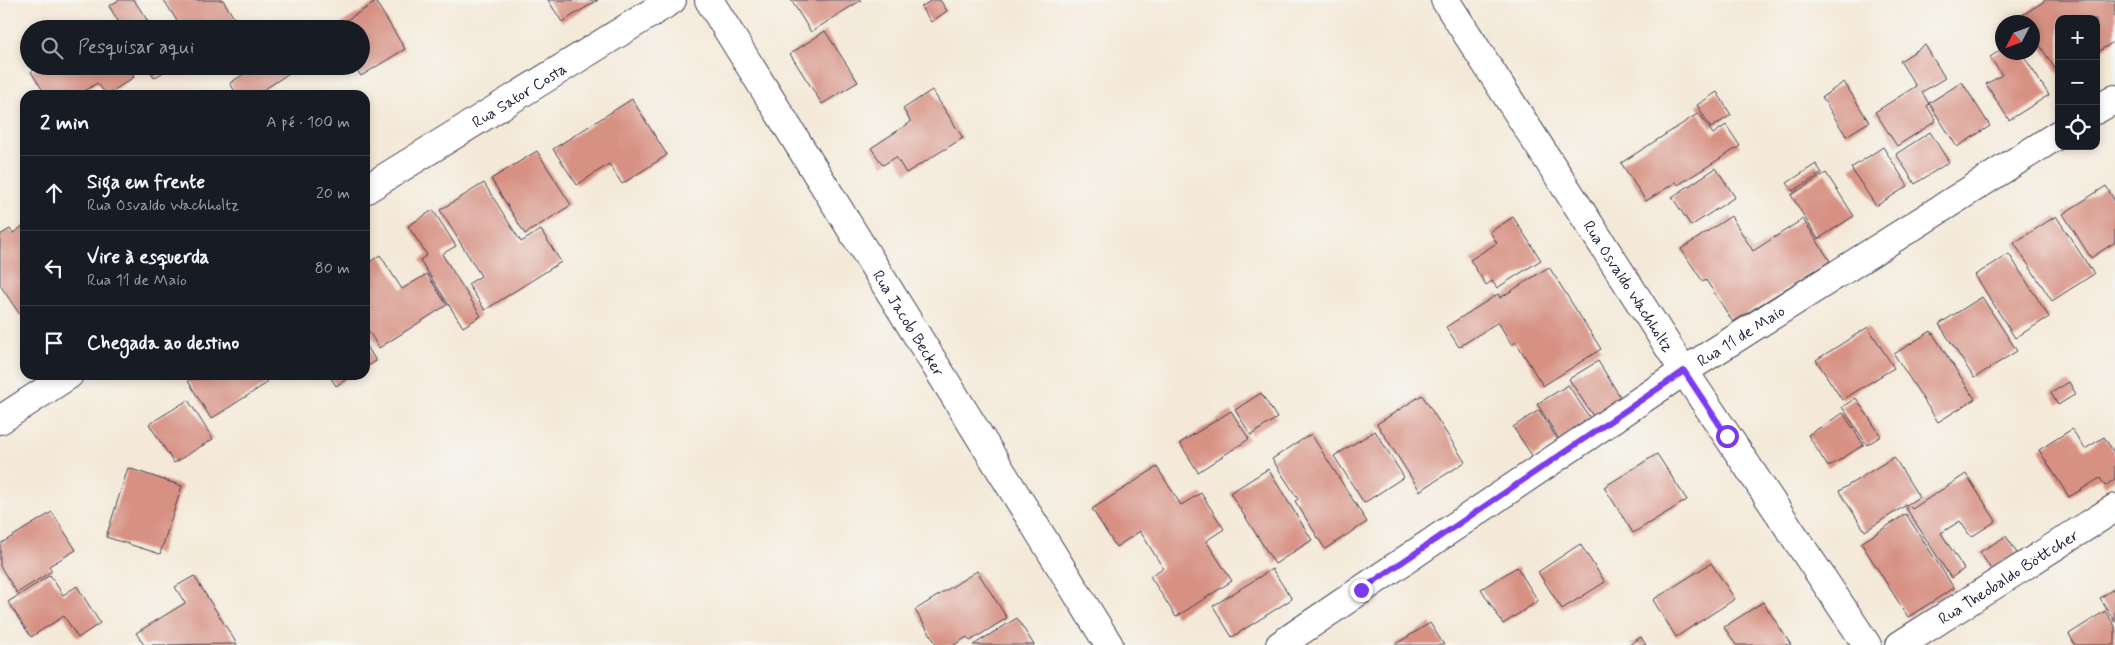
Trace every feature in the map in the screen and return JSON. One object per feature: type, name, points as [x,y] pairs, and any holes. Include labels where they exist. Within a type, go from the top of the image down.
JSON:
[{"type":"street","name":"Rua Sator Costa","points":[[370,187],[672,0]]},
{"type":"street","name":"Rua Jacob Becker","points":[[710,0],[1109,645]]},
{"type":"street","name":"Rua Osvaldo Wachholtz","points":[[1445,0],[1684,371],[1867,645]]},
{"type":"street","points":[[2100,107],[2115,98]]},
{"type":"street","name":"Rua 11 de Maio","points":[[1280,645],[1684,371],[2055,137]]},
{"type":"street","points":[[0,420],[61,380]]},
{"type":"street","name":"Rua Theobaldo Böttcher","points":[[1900,645],[2115,508]]},
{"type":"building","points":[[119,0],[134,0],[147,20],[118,20],[109,6]]},
{"type":"building","points":[[164,0],[223,0],[235,20],[176,20]]},
{"type":"building","points":[[548,0],[598,0],[562,22]]},
{"type":"building","points":[[791,0],[861,0],[811,32]]},
{"type":"building","points":[[932,0],[940,0],[947,11],[931,22],[921,7]]},
{"type":"building","points":[[2046,0],[2115,0],[2115,41],[2100,50],[2100,15],[2055,15],[2055,69],[2040,45],[2040,15],[2023,15]]},
{"type":"building","points":[[376,2],[405,49],[370,70],[370,20],[347,20]]},
{"type":"building","points":[[825,31],[858,82],[822,104],[790,54]]},
{"type":"building","points":[[1925,45],[1945,78],[1922,92],[1929,104],[1927,106],[1936,121],[1897,146],[1875,112],[1916,86],[1900,61]]},
{"type":"building","points":[[1995,54],[1995,60],[2026,60],[2049,95],[2009,120],[1986,84],[2002,75],[1990,57]]},
{"type":"building","points":[[33,75],[133,75],[134,77],[114,90],[103,90],[97,83],[86,90],[43,90]]},
{"type":"building","points":[[242,75],[286,75],[264,90],[234,90],[230,83]]},
{"type":"building","points":[[1844,82],[1869,122],[1846,136],[1822,97]]},
{"type":"building","points":[[1962,82],[1990,126],[1957,147],[1929,103]]},
{"type":"building","points":[[932,90],[963,138],[906,173],[896,157],[883,165],[871,148],[911,122],[903,109]]},
{"type":"building","points":[[1717,92],[1731,115],[1711,128],[1697,105]]},
{"type":"building","points":[[632,99],[667,155],[622,184],[609,164],[577,185],[553,149]]},
{"type":"building","points":[[1699,113],[1713,134],[1726,125],[1740,146],[1678,185],[1676,182],[1646,201],[1621,163]]},
{"type":"building","points":[[1930,132],[1949,162],[1915,184],[1896,154]]},
{"type":"building","points":[[1883,147],[1908,186],[1876,206],[1851,168]]},
{"type":"building","points":[[537,151],[571,205],[525,234],[491,179]]},
{"type":"building","points":[[1816,164],[1822,173],[1793,191],[1787,183]]},
{"type":"building","points":[[1716,168],[1735,197],[1691,226],[1672,197]]},
{"type":"building","points":[[1826,173],[1854,216],[1818,239],[1791,195]]},
{"type":"building","points":[[484,183],[521,242],[541,230],[561,262],[485,310],[468,284],[481,276],[440,210]]},
{"type":"building","points":[[2106,186],[2115,201],[2115,242],[2091,258],[2063,214]]},
{"type":"building","points":[[433,210],[456,246],[442,254],[481,316],[463,327],[420,260],[427,255],[408,226]]},
{"type":"building","points":[[1731,216],[1753,251],[1803,219],[1830,261],[1733,322],[1706,280],[1703,282],[1681,249]]},
{"type":"building","points":[[2056,216],[2094,274],[2052,301],[2014,243]]},
{"type":"building","points":[[1513,217],[1541,260],[1497,288],[1492,281],[1486,285],[1470,260],[1497,243],[1490,232]]},
{"type":"building","points":[[20,228],[20,315],[0,285],[0,235],[10,229],[13,233]]},
{"type":"building","points":[[2009,254],[2049,317],[2015,338],[1975,275]]},
{"type":"building","points":[[380,255],[402,289],[427,274],[447,305],[379,348],[370,333],[370,262]]},
{"type":"building","points":[[1549,267],[1601,349],[1543,386],[1516,342],[1512,345],[1498,322],[1459,347],[1446,327],[1498,294],[1500,298]]},
{"type":"building","points":[[1982,297],[2017,351],[1974,378],[1939,324]]},
{"type":"building","points":[[1868,327],[1894,368],[1842,400],[1816,360]]},
{"type":"building","points":[[1931,331],[1975,399],[1938,422],[1894,354]]},
{"type":"building","points":[[370,351],[376,361],[370,365]]},
{"type":"building","points":[[1598,361],[1621,398],[1593,416],[1569,379]]},
{"type":"building","points":[[265,380],[267,383],[211,419],[188,381]]},
{"type":"building","points":[[332,380],[345,380],[336,386]]},
{"type":"building","points":[[2069,382],[2076,394],[2058,405],[2051,393]]},
{"type":"building","points":[[1568,385],[1596,427],[1565,448],[1537,404]]},
{"type":"building","points":[[1261,393],[1277,418],[1251,435],[1235,410]]},
{"type":"building","points":[[1422,395],[1465,462],[1420,491],[1377,424]]},
{"type":"building","points":[[1856,398],[1881,436],[1867,445],[1842,407]]},
{"type":"building","points":[[188,400],[213,439],[174,463],[149,424]]},
{"type":"building","points":[[1539,410],[1558,440],[1533,457],[1513,427]]},
{"type":"building","points":[[1231,411],[1249,439],[1198,472],[1180,443]]},
{"type":"building","points":[[1843,413],[1864,445],[1828,467],[1808,435]]},
{"type":"building","points":[[2072,429],[2085,449],[2104,437],[2115,454],[2115,479],[2105,486],[2100,478],[2069,497],[2039,450]]},
{"type":"building","points":[[1375,431],[1404,477],[1364,503],[1334,456]]},
{"type":"building","points":[[1311,434],[1367,522],[1325,549],[1295,501],[1298,499],[1272,459]]},
{"type":"building","points":[[1657,454],[1687,500],[1633,533],[1604,487]]},
{"type":"building","points":[[1894,457],[1919,497],[1865,531],[1839,491]]},
{"type":"building","points":[[1157,467],[1181,505],[1201,493],[1224,529],[1206,541],[1232,581],[1176,617],[1150,576],[1163,568],[1140,531],[1116,547],[1092,509]]},
{"type":"building","points":[[128,468],[182,486],[160,554],[106,537]]},
{"type":"building","points":[[1268,469],[1312,540],[1275,564],[1230,493]]},
{"type":"building","points":[[1966,474],[1996,521],[1971,537],[1960,521],[1941,533],[1964,569],[1951,578],[1906,508],[1909,506],[1912,509]]},
{"type":"building","points":[[52,512],[76,550],[49,566],[52,571],[17,593],[0,566],[0,544]]},
{"type":"building","points":[[1906,514],[1954,588],[1908,617],[1861,543]]},
{"type":"building","points":[[2006,536],[2018,555],[1992,571],[1980,552]]},
{"type":"building","points":[[1580,544],[1605,582],[1562,609],[1538,572]]},
{"type":"building","points":[[1711,563],[1735,599],[1676,637],[1653,600]]},
{"type":"building","points":[[1517,567],[1538,601],[1503,624],[1481,589]]},
{"type":"building","points":[[1272,569],[1292,599],[1232,637],[1213,606]]},
{"type":"building","points":[[977,571],[1007,618],[970,641],[967,637],[954,645],[937,645],[915,610]]},
{"type":"building","points":[[50,575],[63,595],[77,586],[100,623],[78,638],[64,616],[31,637],[8,602]]},
{"type":"building","points":[[194,576],[237,644],[144,645],[136,633],[185,603],[175,587]]},
{"type":"building","points":[[2115,588],[2115,622],[2100,598]]},
{"type":"building","points":[[1763,602],[1791,645],[1736,645],[1724,627]]},
{"type":"building","points":[[2105,611],[2115,626],[2115,645],[2075,645],[2069,634]]},
{"type":"building","points":[[1017,618],[1034,645],[973,645]]},
{"type":"building","points":[[1430,623],[1444,645],[1394,645]]},
{"type":"building","points":[[1641,637],[1646,645],[1629,645]]},
{"type":"route","points":[[1361,590],[1684,371],[1727,436]]}]
